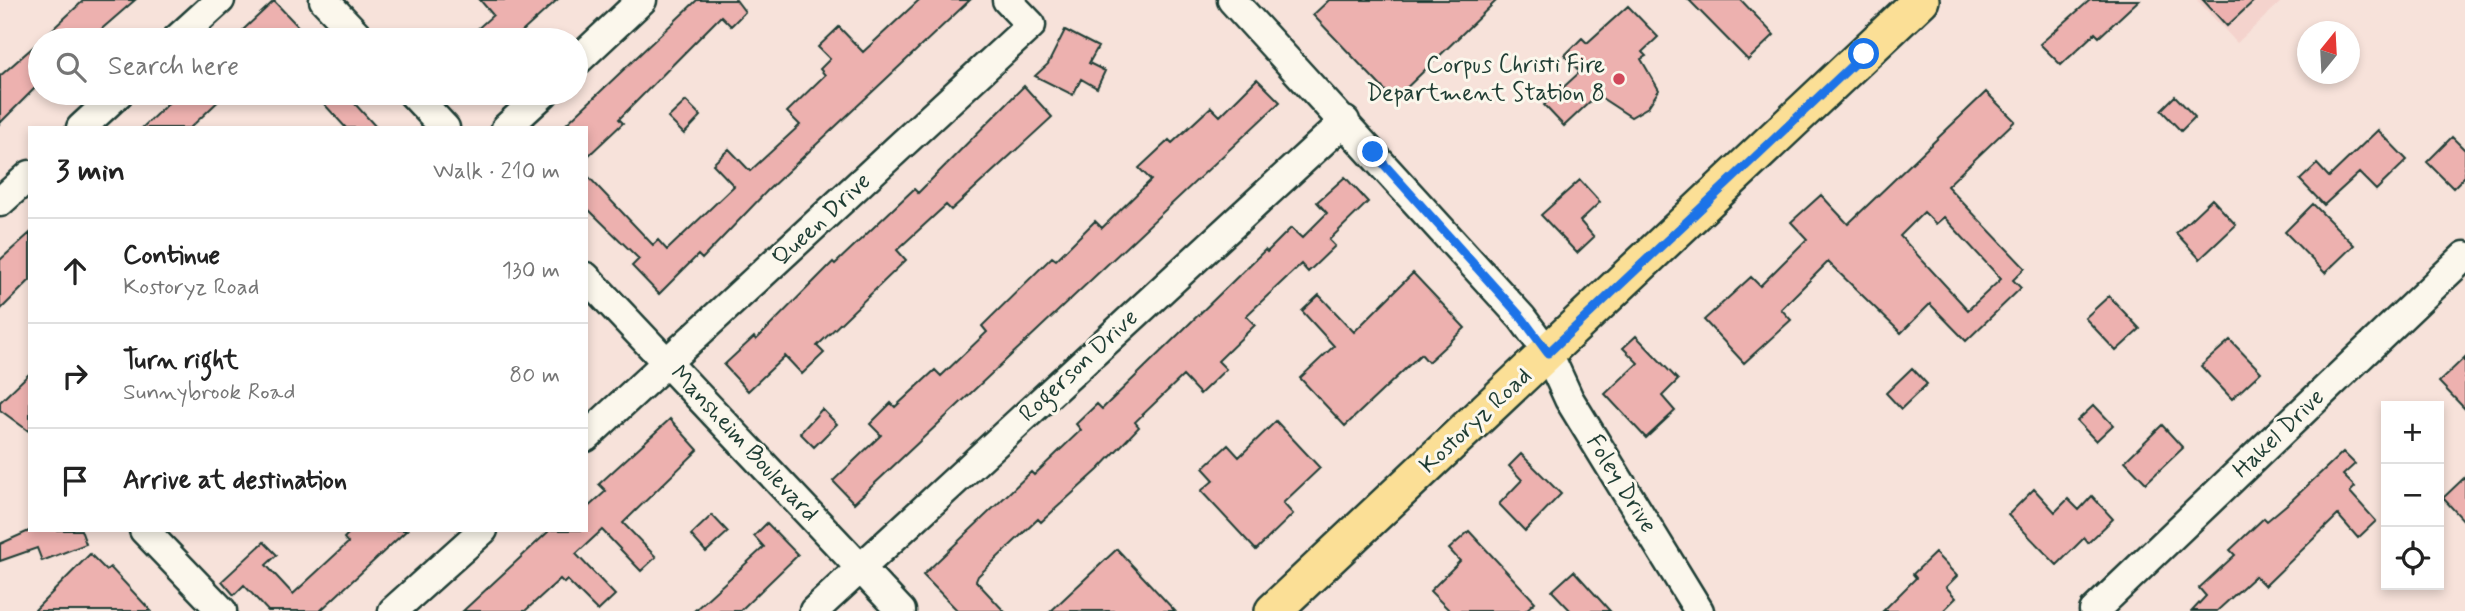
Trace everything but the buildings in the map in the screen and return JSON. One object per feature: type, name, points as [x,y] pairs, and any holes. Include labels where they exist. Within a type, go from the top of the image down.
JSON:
[{"type":"main road","name":"Kostoryz Road","points":[[1273,611],[1921,0]]},
{"type":"street","points":[[189,28],[220,0]]},
{"type":"street","points":[[324,0],[351,28]]},
{"type":"street","points":[[588,51],[642,0]]},
{"type":"street","name":"Queen Drive","points":[[588,435],[1031,25],[1007,0]]},
{"type":"street","name":"Foley Drive","points":[[1232,0],[1522,318],[1548,353],[1569,399],[1699,611]]},
{"type":"street","points":[[83,126],[106,105]]},
{"type":"street","points":[[423,105],[443,126]]},
{"type":"street","points":[[508,126],[531,105]]},
{"type":"street","name":"Rogerson Drive","points":[[814,611],[1345,121]]},
{"type":"street","points":[[0,202],[28,176]]},
{"type":"street","name":"Hakel Drive","points":[[2094,611],[2465,256]]},
{"type":"street","name":"Mansheim Boulevard","points":[[588,279],[901,611]]},
{"type":"street","points":[[146,532],[214,603]]},
{"type":"street","points":[[393,611],[481,532]]},
{"type":"shaded area","points":[[2197,0],[2283,0],[2237,43]]},
{"type":"place","name":"Corpus Christi Fire Department Station 8","points":[[1619,79]]},
{"type":"route","points":[[1373,152],[1522,318],[1548,353],[1864,54]]}]
